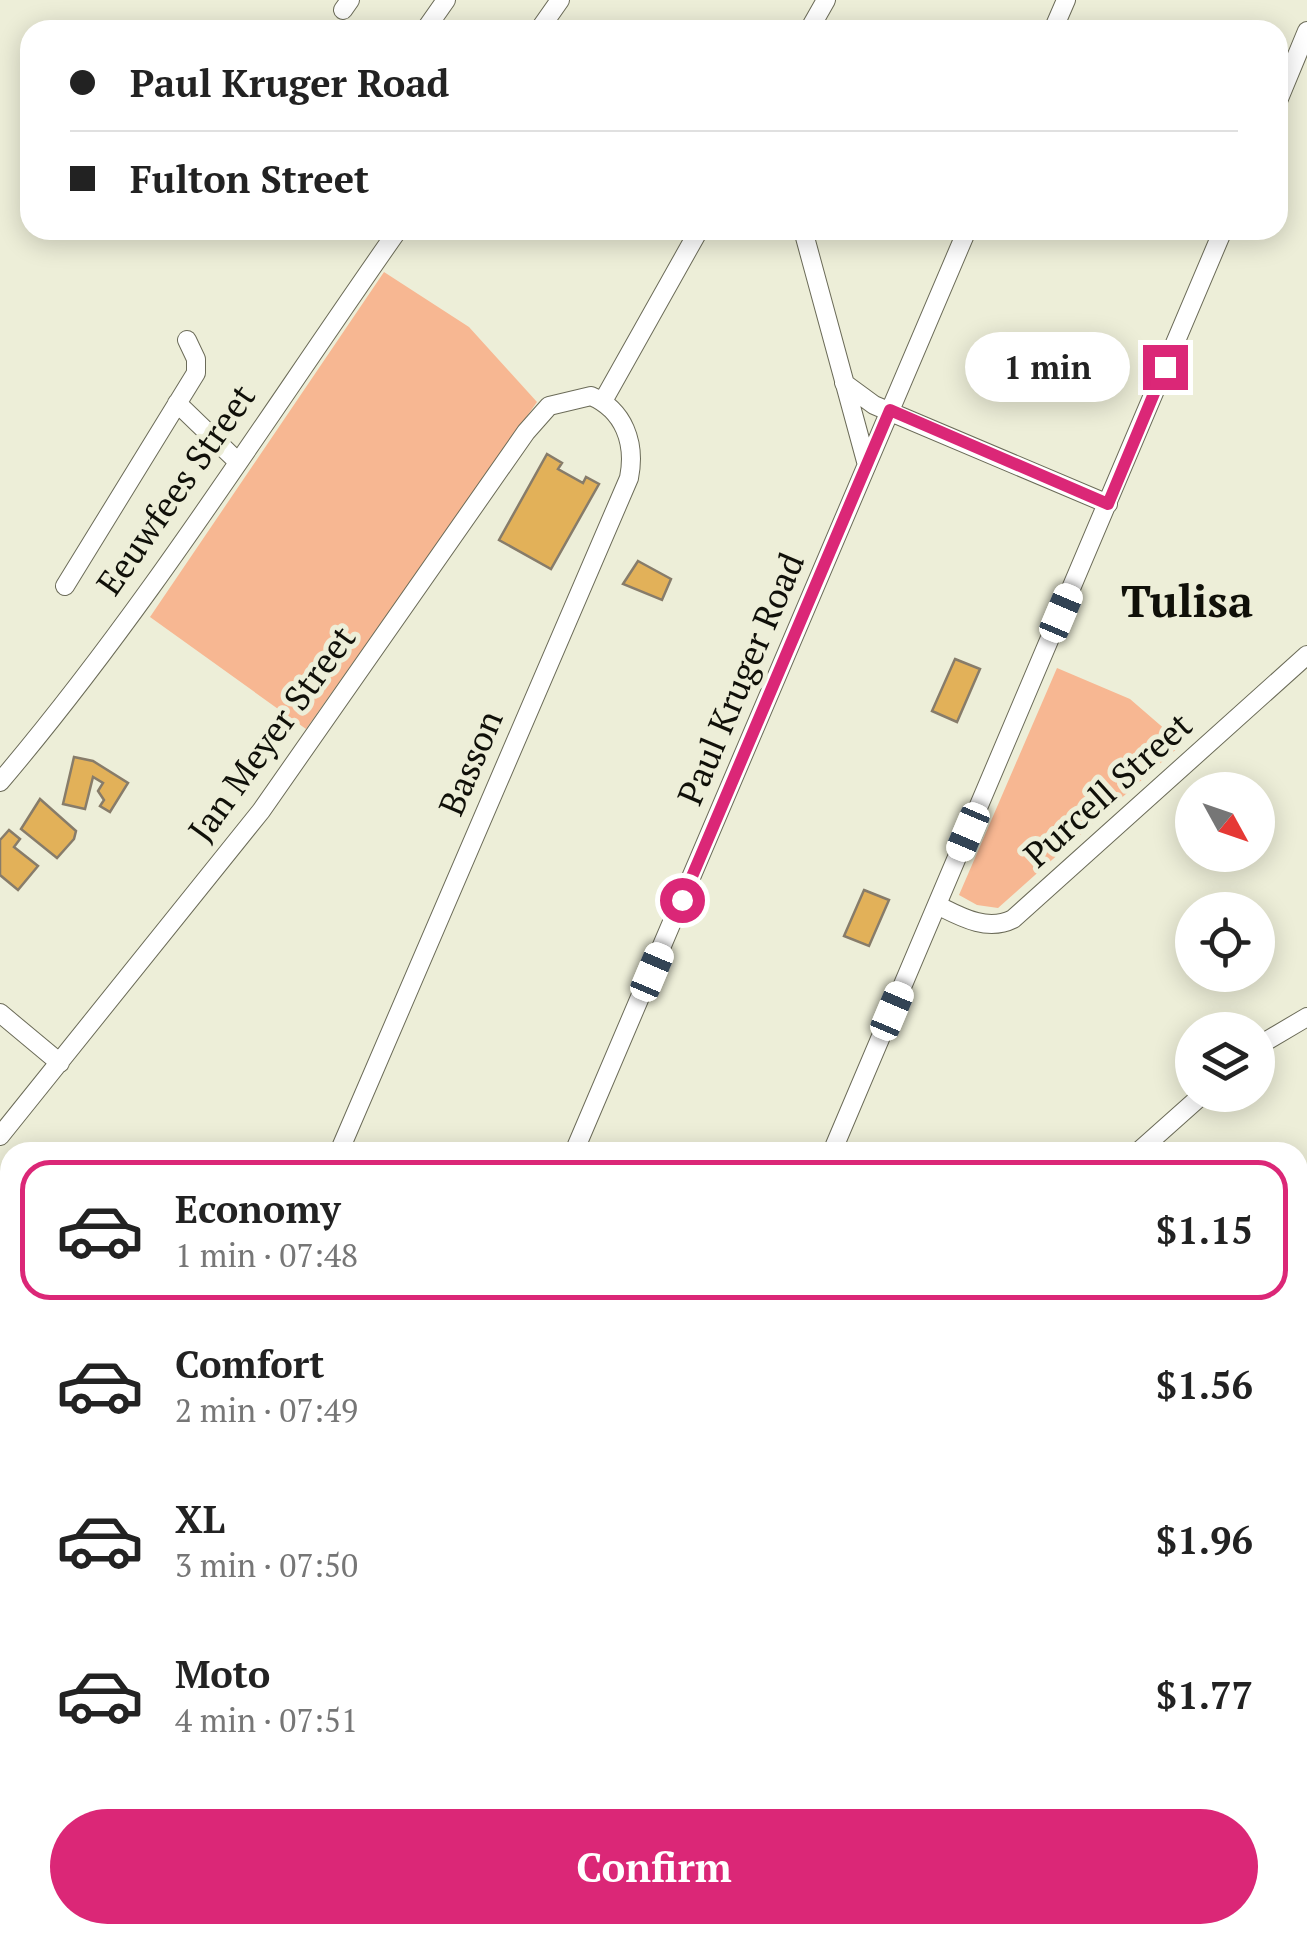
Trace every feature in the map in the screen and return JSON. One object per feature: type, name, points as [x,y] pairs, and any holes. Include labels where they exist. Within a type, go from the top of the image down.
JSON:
[{"type":"street","points":[[1288,77],[1307,31]]},
{"type":"street","name":"Eeuwfees Street","points":[[0,782],[52,721],[391,240]]},
{"type":"street","points":[[604,402],[693,240]]},
{"type":"street","points":[[806,240],[867,466]]},
{"type":"street","name":"Paul Kruger Road","points":[[578,1142],[964,240]]},
{"type":"street","points":[[836,1142],[1219,240]]},
{"type":"street","points":[[65,586],[197,366],[187,340]]},
{"type":"street","points":[[844,384],[862,398],[1108,504]]},
{"type":"street","name":"Jan Meyer Street","points":[[0,1136],[261,811],[526,432],[549,406],[590,396],[604,402]]},
{"type":"street","name":"Basson","points":[[343,1142],[629,478],[633,456],[628,434],[604,402]]},
{"type":"street","points":[[177,403],[236,460]]},
{"type":"street","name":"Purcell Street","points":[[937,905],[975,922],[1003,924],[1013,919],[1307,655]]},
{"type":"street","points":[[0,1014],[60,1062]]},
{"type":"street","points":[[1275,1036],[1307,1018]]},
{"type":"street","points":[[1149,1142],[1183,1112]]},
{"type":"shaded area","points":[[384,272],[469,327],[537,402],[306,729],[150,617]]},
{"type":"shaded area","points":[[1057,668],[1130,699],[1182,744],[998,908],[977,905],[959,895]]},
{"type":"building","points":[[547,454],[562,463],[558,469],[583,483],[586,477],[599,484],[551,569],[499,540]]},
{"type":"building","points":[[638,561],[671,579],[662,600],[623,584]]},
{"type":"building","points":[[955,659],[980,669],[957,722],[932,711]]},
{"type":"building","points":[[74,757],[93,761],[128,783],[110,812],[100,806],[104,800],[98,791],[103,783],[93,777],[85,809],[63,804]]},
{"type":"building","points":[[40,799],[76,831],[57,858],[21,829]]},
{"type":"building","points":[[9,830],[20,839],[14,847],[38,866],[18,890],[0,875],[0,840]]},
{"type":"building","points":[[864,890],[889,900],[869,946],[844,936]]},
{"type":"district","name":"Tulisa","points":[[1187,601]]},
{"type":"route","points":[[682,900],[890,410],[1108,504],[1165,367]]}]
